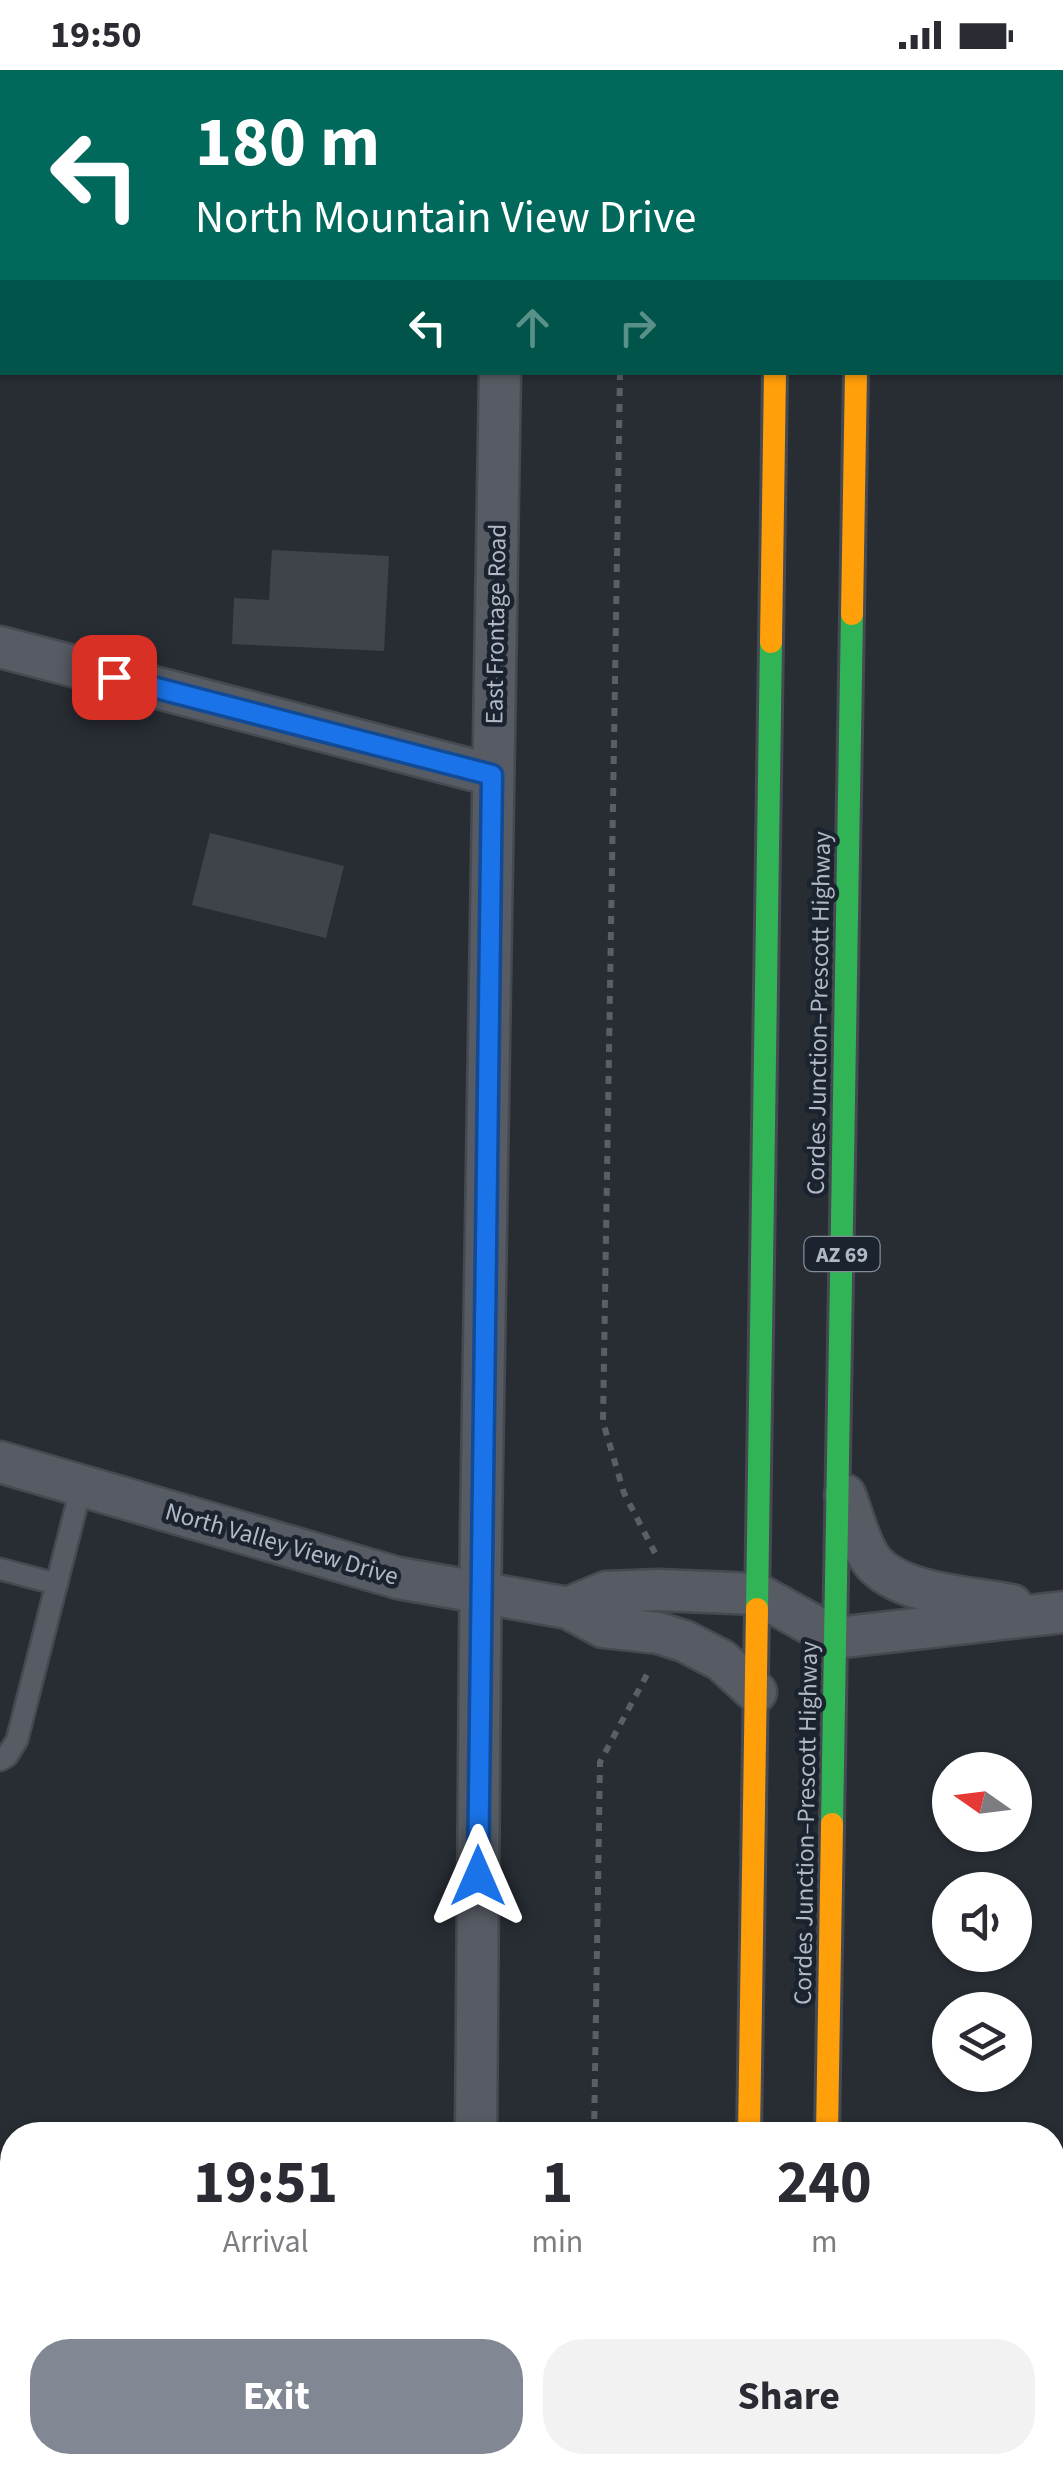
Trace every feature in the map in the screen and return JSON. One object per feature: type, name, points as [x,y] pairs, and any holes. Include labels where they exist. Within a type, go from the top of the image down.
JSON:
[{"type":"main road","name":"Cordes Junction–Prescott Highway","points":[[749,2122],[775,375]]},
{"type":"main road","name":"Cordes Junction–Prescott Highway","points":[[827,2122],[856,375]]},
{"type":"street","name":"East Frontage Road","points":[[476,2122],[480,1594],[500,375]]},
{"type":"street","points":[[0,647],[492,775]]},
{"type":"street","name":"North Valley View Drive","points":[[0,1462],[398,1578],[568,1608],[603,1627],[684,1640],[721,1660],[756,1692]]},
{"type":"street","points":[[840,1480],[869,1558],[884,1573],[906,1585],[1059,1612]]},
{"type":"street","name":"North Valley View Drive","points":[[568,1608],[606,1592],[757,1594],[836,1638]]},
{"type":"street","points":[[836,1638],[1059,1612]]},
{"type":"lane","points":[[0,1760],[18,1740],[82,1484]]},
{"type":"lane","points":[[0,1570],[57,1584]]},
{"type":"path","points":[[620,375],[603,1422],[624,1493],[658,1559]]},
{"type":"path","points":[[594,2122],[600,1762],[651,1666]]},
{"type":"building","points":[[272,550],[389,556],[384,651],[232,644],[234,598],[269,600]]},
{"type":"building","points":[[210,833],[344,866],[326,938],[192,905]]},
{"type":"traffic: fast","points":[[832,1824],[852,614]]},
{"type":"traffic: fast","points":[[757,1609],[771,642]]},
{"type":"traffic: slow","points":[[771,642],[775,375]]},
{"type":"traffic: slow","points":[[852,614],[856,375]]},
{"type":"traffic: slow","points":[[749,2122],[757,1609]]},
{"type":"traffic: slow","points":[[827,2122],[832,1824]]},
{"type":"route","points":[[114,677],[492,775],[478,1876]]}]
